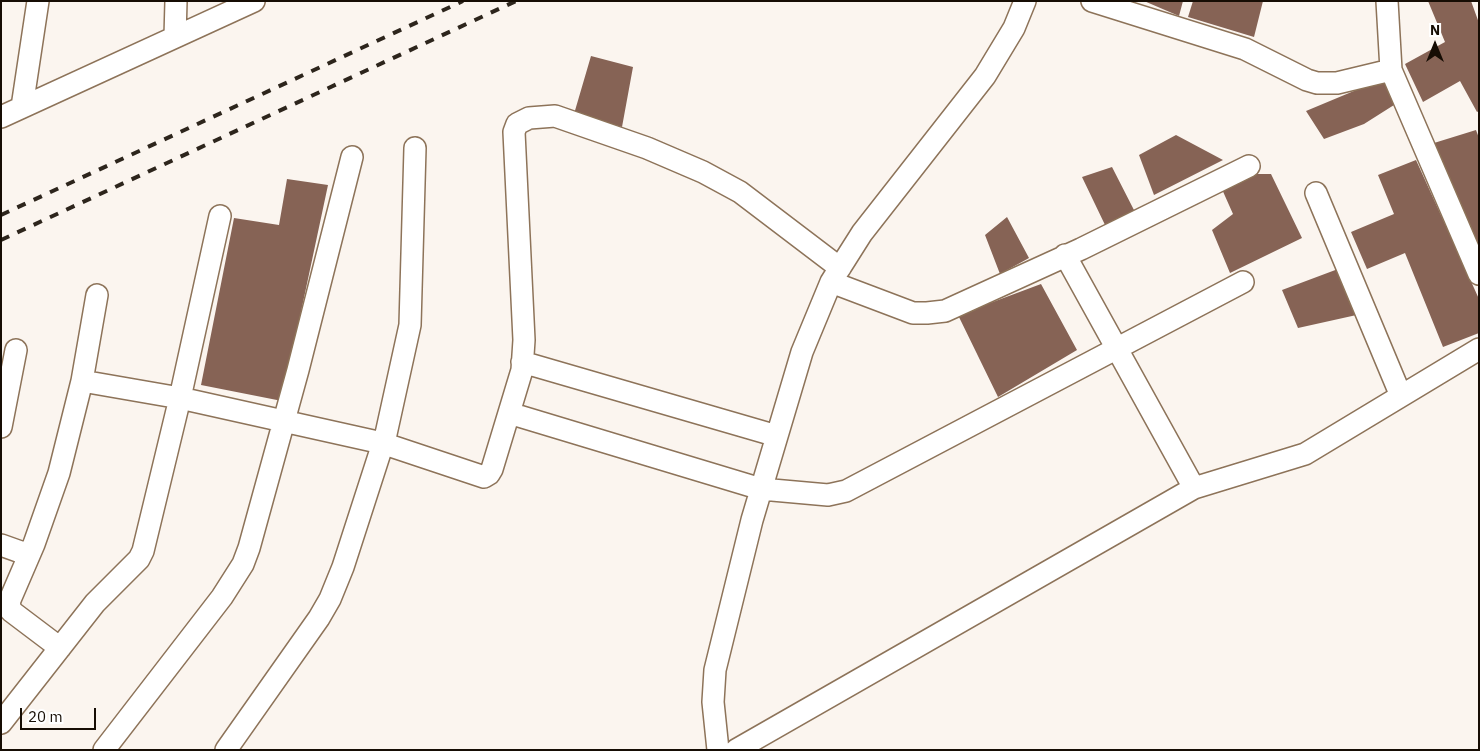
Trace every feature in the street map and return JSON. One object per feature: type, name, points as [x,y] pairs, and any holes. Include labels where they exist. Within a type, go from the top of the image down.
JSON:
[{"type":"street","points":[[22,107],[38,1]]},
{"type":"street","points":[[175,37],[176,1]]},
{"type":"street","points":[[1,118],[254,1]]},
{"type":"street","points":[[718,750],[713,702],[716,670],[752,520],[802,352],[835,275],[862,233],[985,76],[1014,28],[1025,1]]},
{"type":"street","points":[[1092,1],[1245,49],[1307,80],[1317,83],[1337,83],[1391,70]]},
{"type":"street","points":[[1387,1],[1391,70],[1479,274]]},
{"type":"street","points":[[82,381],[180,398],[382,443],[484,477],[492,468],[522,370],[524,340],[514,132],[517,124],[529,118],[555,116],[647,148],[703,172],[740,192],[835,275],[913,313],[945,311],[1249,166]]},
{"type":"street","points":[[226,750],[319,618],[330,599],[343,567],[382,443],[410,325],[415,148]]},
{"type":"street","points":[[104,750],[222,597],[243,564],[284,421],[352,157]]},
{"type":"street","points":[[1316,192],[1401,396]]},
{"type":"street","points":[[1,723],[95,603],[140,559],[180,398],[220,216]]},
{"type":"street","points":[[1065,255],[1194,488]]},
{"type":"street","points":[[509,413],[761,489],[828,495],[846,491],[1242,282]]},
{"type":"street","points":[[60,648],[11,611],[9,602],[29,555],[59,473],[82,381],[97,295]]},
{"type":"street","points":[[736,750],[1194,488],[1305,454],[1479,349]]},
{"type":"street","points":[[1,428],[16,350]]},
{"type":"street","points":[[522,362],[777,436]]},
{"type":"street","points":[[1,545],[29,555]]},
{"type":"building","points":[[1144,1],[1183,1],[1179,16]]},
{"type":"building","points":[[1193,1],[1263,1],[1254,37],[1188,17]]},
{"type":"building","points":[[1428,1],[1471,1],[1479,23],[1479,111],[1477,112],[1460,81],[1423,102],[1405,64],[1445,42]]},
{"type":"building","points":[[591,56],[633,67],[622,127],[574,114]]},
{"type":"building","points":[[1385,78],[1394,105],[1364,124],[1324,139],[1306,111]]},
{"type":"building","points":[[1476,130],[1479,138],[1479,248],[1434,143]]},
{"type":"building","points":[[1176,135],[1223,160],[1154,195],[1139,155]]},
{"type":"building","points":[[1416,160],[1479,299],[1479,333],[1443,347],[1405,253],[1367,269],[1351,232],[1394,214],[1378,175]]},
{"type":"building","points":[[1112,167],[1135,212],[1106,227],[1082,177]]},
{"type":"building","points":[[1255,174],[1271,174],[1302,238],[1230,273],[1212,230],[1233,214],[1221,187]]},
{"type":"building","points":[[287,179],[328,185],[282,401],[201,385],[234,218],[279,225]]},
{"type":"building","points":[[1007,217],[1029,258],[1000,274],[985,235]]},
{"type":"building","points":[[1338,269],[1361,314],[1298,328],[1282,290]]},
{"type":"building","points":[[1041,284],[1077,350],[998,397],[958,315]]},
{"type":"railway","points":[[1,215],[463,1]]},
{"type":"railway","points":[[1,240],[516,1]]}]
